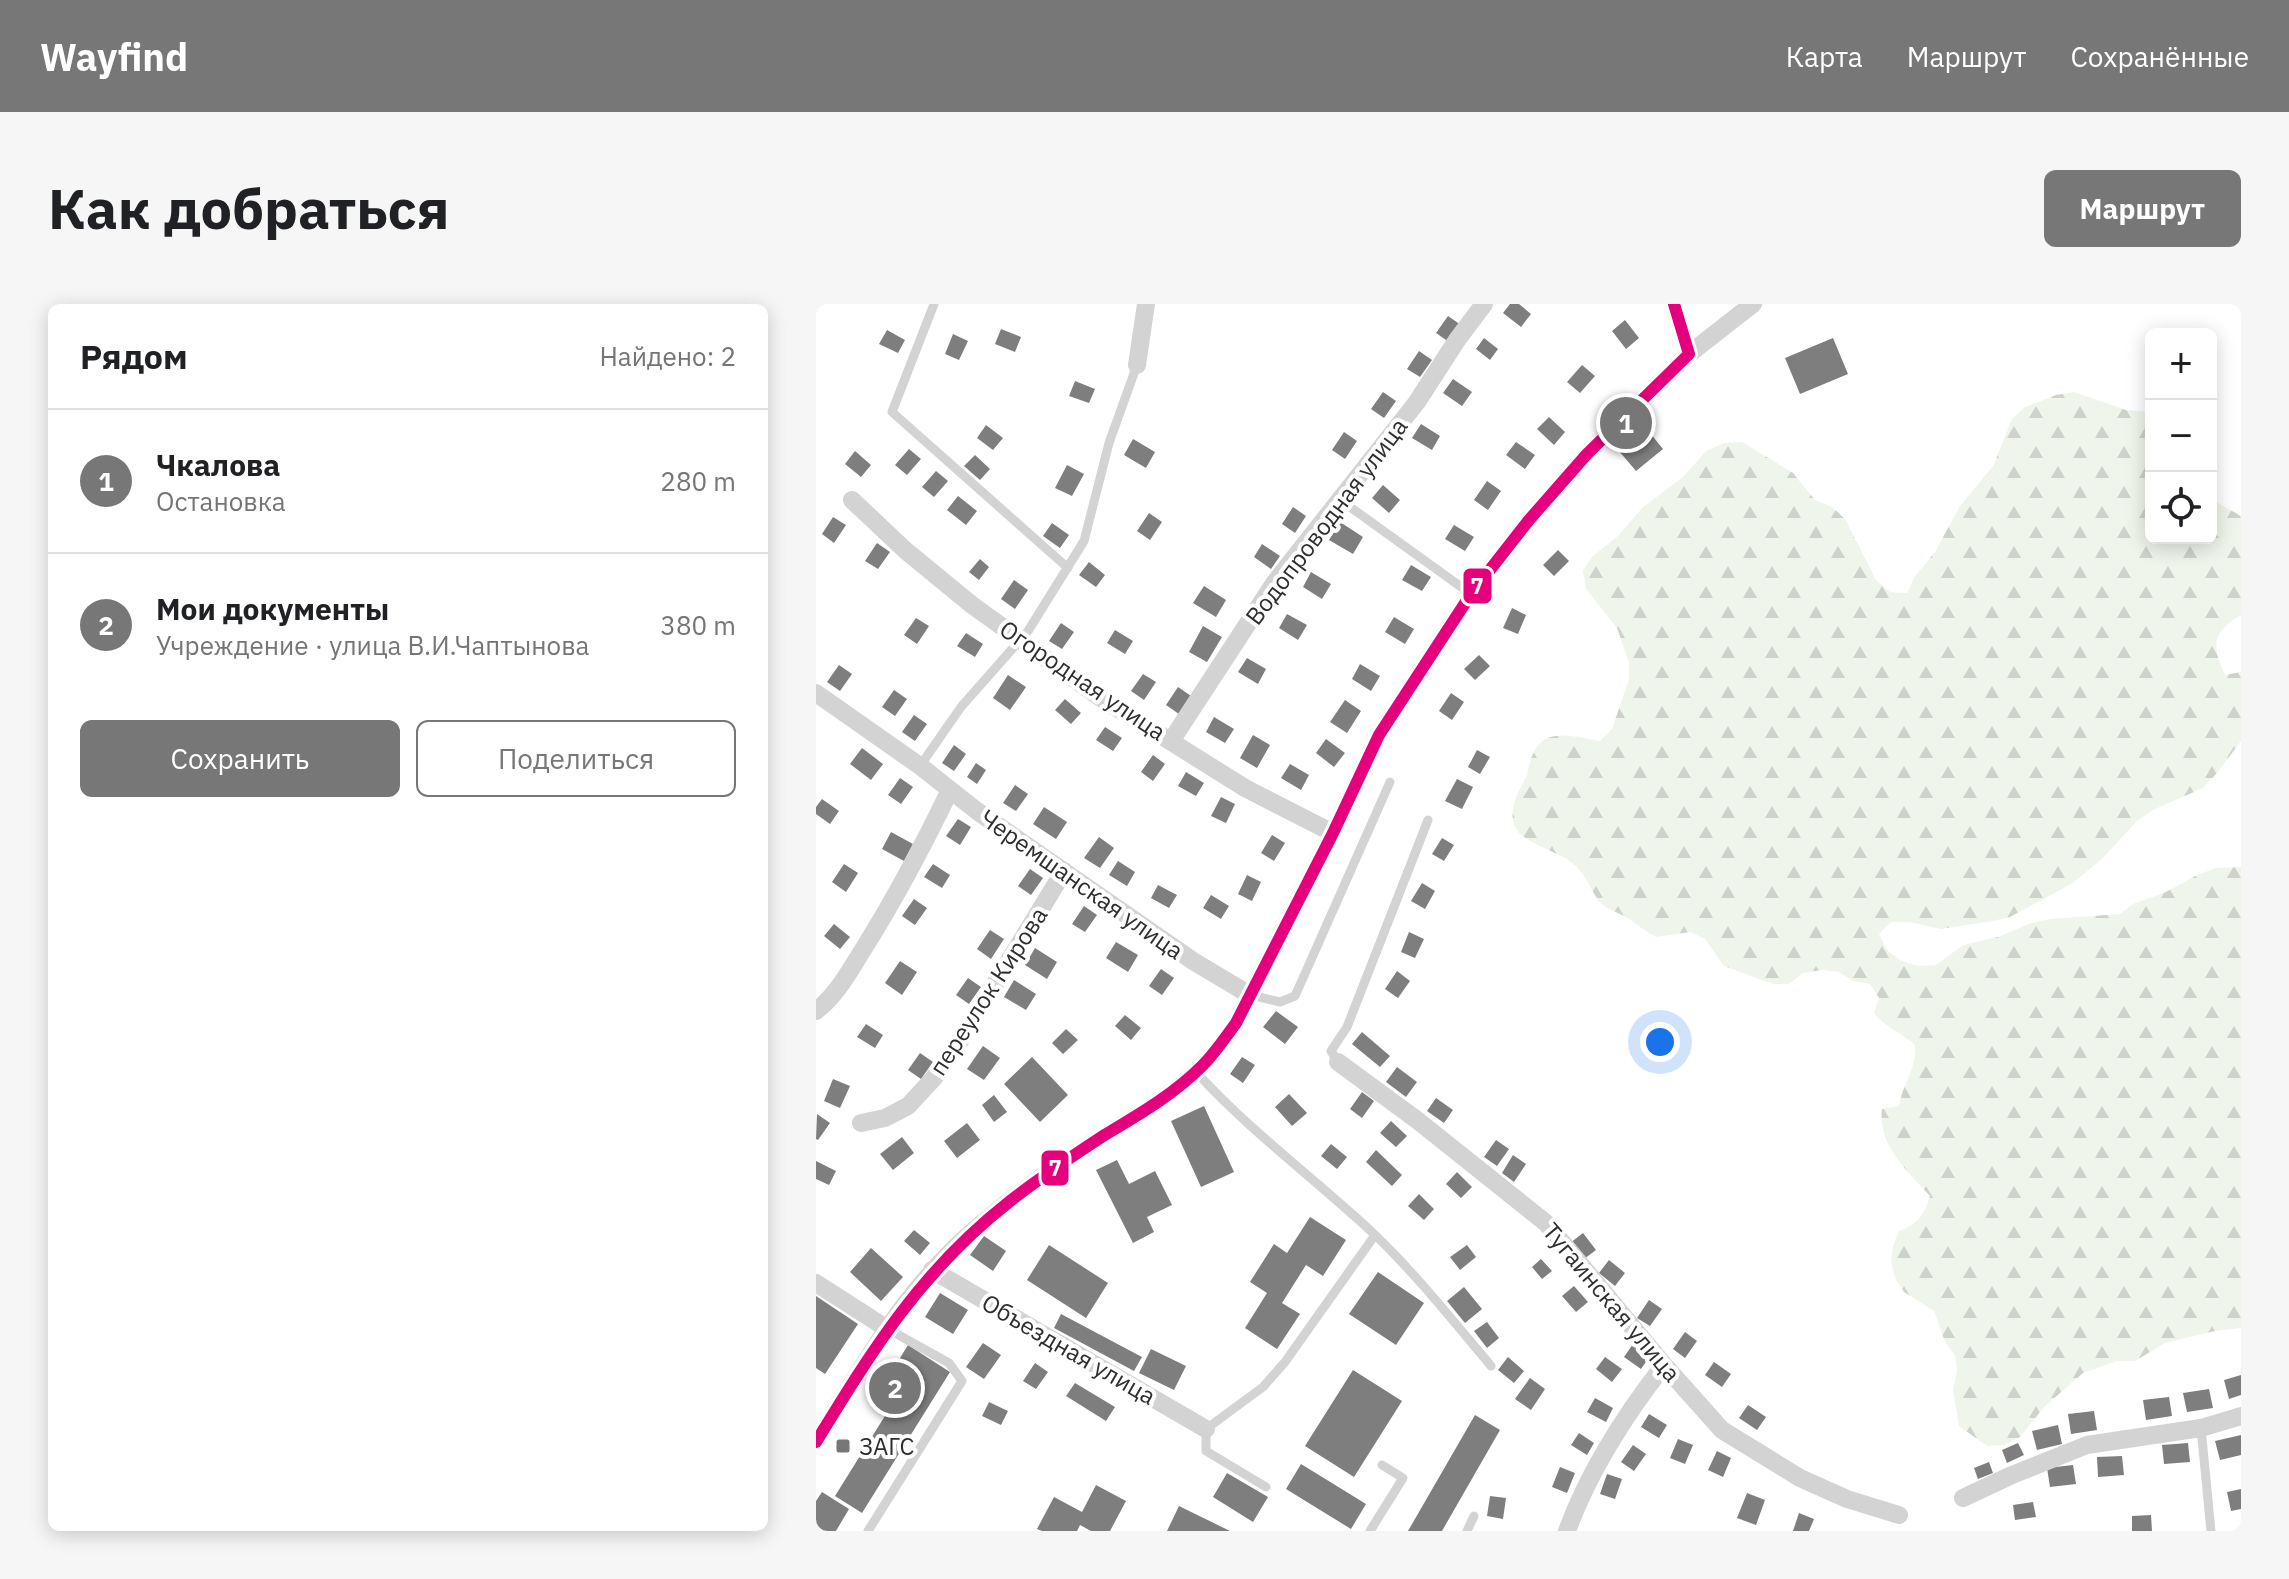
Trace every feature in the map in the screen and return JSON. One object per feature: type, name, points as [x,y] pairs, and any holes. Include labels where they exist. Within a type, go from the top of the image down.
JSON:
[{"type":"street","points":[[1137,365],[1146,304]]},
{"type":"street","name":"Водопроводная улица","points":[[1171,741],[1275,582],[1417,402],[1484,304]]},
{"type":"street","points":[[1674,304],[1689,354]]},
{"type":"street","points":[[816,1442],[886,1328],[932,1270],[983,1222],[1022,1192],[1082,1149],[1154,1106],[1197,1073],[1218,1051],[1333,833],[1379,735],[1471,594],[1529,520],[1587,454],[1689,354],[1753,304]]},
{"type":"street","name":"Огородная улица","points":[[852,500],[905,550],[1098,696],[1245,788],[1333,833]]},
{"type":"street","name":"Черемшанская улица","points":[[816,693],[1193,961],[1250,995]]},
{"type":"street","points":[[816,1011],[828,1002],[850,971],[897,895],[950,790]]},
{"type":"street","name":"переулок Кирова","points":[[861,1123],[885,1118],[908,1106],[933,1079],[963,1036],[1064,871]]},
{"type":"street","name":"Тугаинская улица","points":[[1338,1062],[1417,1120],[1546,1223],[1722,1430],[1800,1478],[1847,1499],[1899,1515]]},
{"type":"street","name":"Объездная улица","points":[[932,1270],[1206,1429]]},
{"type":"street","points":[[816,1283],[886,1328]]},
{"type":"street","points":[[1567,1531],[1580,1495],[1640,1396],[1664,1365]]},
{"type":"street","points":[[1963,1498],[2087,1445],[2201,1428],[2241,1416]]},
{"type":"lane","points":[[934,304],[892,412],[1068,568]]},
{"type":"lane","points":[[920,766],[961,707],[1020,640],[1084,541],[1109,443],[1137,365]]},
{"type":"lane","points":[[1339,499],[1471,594]]},
{"type":"lane","points":[[1250,995],[1280,1002],[1295,996],[1390,782]]},
{"type":"lane","points":[[1338,1062],[1331,1051],[1347,1027],[1428,820]]},
{"type":"lane","points":[[1197,1073],[1260,1136],[1375,1235],[1411,1271],[1491,1366]]},
{"type":"lane","points":[[1266,1487],[1206,1451],[1206,1429],[1263,1387],[1285,1362],[1375,1235]]},
{"type":"lane","points":[[868,1531],[962,1381],[949,1363],[886,1328]]},
{"type":"lane","points":[[2201,1428],[2211,1531]]},
{"type":"lane","points":[[1370,1531],[1403,1478],[1382,1465]]},
{"type":"lane","points":[[1467,1531],[1474,1516]]},
{"type":"green space","points":[[2074,392],[2126,410],[2145,412],[2145,544],[2217,544],[2217,502],[2241,516],[2241,615],[2224,627],[2216,647],[2225,675],[2241,672],[2241,741],[2203,788],[2153,810],[2136,822],[2102,859],[2073,883],[2010,917],[1941,929],[1909,922],[1891,922],[1879,934],[1887,950],[1900,960],[1918,966],[1936,965],[1963,945],[1998,937],[2031,923],[2120,914],[2133,904],[2166,892],[2197,875],[2216,868],[2241,867],[2241,1328],[2165,1343],[2135,1361],[2117,1361],[2083,1373],[2044,1407],[2020,1437],[2004,1445],[1987,1446],[1959,1426],[1953,1390],[1957,1371],[1955,1355],[1945,1342],[1934,1311],[1904,1292],[1895,1278],[1891,1262],[1899,1231],[1919,1218],[1930,1196],[1896,1157],[1882,1123],[1882,1109],[1899,1106],[1914,1061],[1915,1045],[1874,1013],[1879,998],[1870,984],[1853,981],[1839,972],[1822,970],[1803,973],[1789,984],[1773,984],[1724,966],[1705,939],[1690,932],[1656,937],[1602,904],[1571,862],[1524,837],[1515,827],[1513,809],[1532,755],[1539,744],[1554,736],[1600,741],[1612,729],[1629,679],[1629,663],[1617,628],[1586,589],[1583,570],[1593,556],[1619,535],[1642,508],[1684,476],[1706,451],[1724,443],[1742,442],[1793,473],[1815,500],[1832,507],[1845,519],[1876,580],[1890,592],[1907,593],[1915,576],[1935,552],[1960,506],[1993,466],[2012,419],[2025,407],[2056,395]]},
{"type":"building","points":[[1510,304],[1519,304],[1531,314],[1521,327],[1503,313]]},
{"type":"building","points":[[1448,316],[1461,325],[1449,342],[1436,333]]},
{"type":"building","points":[[1625,320],[1639,338],[1626,349],[1612,331]]},
{"type":"building","points":[[1001,329],[1021,337],[1015,352],[995,344]]},
{"type":"building","points":[[887,330],[905,340],[898,353],[879,344]]},
{"type":"building","points":[[953,334],[968,341],[959,360],[945,354]]},
{"type":"building","points":[[1484,338],[1498,349],[1490,360],[1476,349]]},
{"type":"building","points":[[1833,338],[1848,374],[1800,394],[1785,358]]},
{"type":"building","points":[[1419,351],[1432,360],[1420,377],[1407,369]]},
{"type":"building","points":[[1582,365],[1595,376],[1580,393],[1567,382]]},
{"type":"building","points":[[1453,379],[1472,392],[1462,406],[1443,393]]},
{"type":"building","points":[[1075,381],[1095,389],[1089,403],[1069,396]]},
{"type":"building","points":[[1383,392],[1396,401],[1384,418],[1371,409]]},
{"type":"building","points":[[1549,417],[1565,432],[1554,445],[1537,429]]},
{"type":"building","points":[[1421,424],[1440,436],[1432,450],[1412,438]]},
{"type":"building","points":[[986,425],[1003,438],[993,450],[977,438]]},
{"type":"building","points":[[1646,428],[1663,449],[1636,471],[1619,451]]},
{"type":"building","points":[[1344,432],[1357,441],[1345,459],[1332,450]]},
{"type":"building","points":[[1133,439],[1155,452],[1146,468],[1124,455]]},
{"type":"building","points":[[1516,442],[1535,455],[1525,469],[1506,455]]},
{"type":"building","points":[[909,449],[921,459],[907,475],[895,465]]},
{"type":"building","points":[[855,451],[871,465],[861,477],[845,464]]},
{"type":"building","points":[[975,455],[990,469],[980,480],[964,466]]},
{"type":"building","points":[[1067,465],[1084,474],[1072,496],[1055,488]]},
{"type":"building","points":[[936,471],[948,481],[934,497],[922,487]]},
{"type":"building","points":[[1487,481],[1501,491],[1488,510],[1474,500]]},
{"type":"building","points":[[1383,485],[1400,500],[1389,513],[1372,498]]},
{"type":"building","points":[[958,496],[977,511],[966,525],[947,510]]},
{"type":"building","points":[[1293,507],[1306,516],[1295,533],[1282,524]]},
{"type":"building","points":[[1149,513],[1162,522],[1150,540],[1137,531]]},
{"type":"building","points":[[833,517],[846,525],[834,543],[822,534]]},
{"type":"building","points":[[1340,522],[1363,537],[1353,554],[1329,540]]},
{"type":"building","points":[[1052,523],[1069,535],[1060,548],[1043,536]]},
{"type":"building","points":[[1454,525],[1474,537],[1465,551],[1445,539]]},
{"type":"building","points":[[877,543],[890,552],[878,569],[865,561]]},
{"type":"building","points":[[1262,544],[1280,556],[1271,569],[1254,557]]},
{"type":"building","points":[[1558,550],[1569,561],[1554,576],[1543,565]]},
{"type":"building","points":[[980,559],[989,567],[979,580],[969,572]]},
{"type":"building","points":[[1089,562],[1105,575],[1096,587],[1079,575]]},
{"type":"building","points":[[1411,565],[1431,577],[1422,591],[1402,580]]},
{"type":"building","points":[[1311,572],[1331,584],[1322,599],[1303,587]]},
{"type":"building","points":[[1014,580],[1028,590],[1015,609],[1001,599]]},
{"type":"building","points":[[1204,586],[1226,600],[1216,617],[1193,603]]},
{"type":"building","points":[[1512,608],[1526,615],[1518,634],[1503,628]]},
{"type":"building","points":[[1287,614],[1307,625],[1298,640],[1279,628]]},
{"type":"building","points":[[1394,617],[1414,629],[1405,644],[1385,632]]},
{"type":"building","points":[[916,618],[929,626],[917,644],[904,635]]},
{"type":"building","points":[[1061,623],[1074,632],[1062,649],[1049,641]]},
{"type":"building","points":[[1203,626],[1222,637],[1207,662],[1189,652]]},
{"type":"building","points":[[1115,630],[1133,641],[1125,654],[1107,643]]},
{"type":"building","points":[[966,633],[983,644],[975,657],[957,646]]},
{"type":"building","points":[[1479,655],[1490,666],[1475,680],[1464,669]]},
{"type":"building","points":[[1247,658],[1266,669],[1258,684],[1238,672]]},
{"type":"building","points":[[1360,664],[1380,676],[1371,691],[1352,679]]},
{"type":"building","points":[[839,665],[852,674],[840,691],[827,682]]},
{"type":"building","points":[[1143,674],[1156,682],[1144,700],[1131,691]]},
{"type":"building","points":[[1008,675],[1026,687],[1010,710],[993,698]]},
{"type":"building","points":[[1178,687],[1191,696],[1179,714],[1166,705]]},
{"type":"building","points":[[894,690],[907,699],[895,716],[882,707]]},
{"type":"building","points":[[1451,693],[1464,702],[1452,720],[1439,711]]},
{"type":"building","points":[[1065,699],[1081,713],[1071,724],[1055,710]]},
{"type":"building","points":[[1345,700],[1361,711],[1347,733],[1330,722]]},
{"type":"building","points":[[914,715],[927,724],[915,741],[902,732]]},
{"type":"building","points":[[1214,717],[1234,729],[1225,743],[1206,732]]},
{"type":"building","points":[[1105,727],[1122,738],[1113,751],[1096,740]]},
{"type":"building","points":[[1253,735],[1270,745],[1257,768],[1240,758]]},
{"type":"building","points":[[1326,739],[1345,753],[1334,767],[1316,753]]},
{"type":"building","points":[[954,745],[966,754],[954,771],[942,763]]},
{"type":"building","points":[[862,748],[883,764],[871,780],[850,764]]},
{"type":"building","points":[[1477,750],[1490,757],[1480,774],[1468,767]]},
{"type":"building","points":[[1153,755],[1165,764],[1153,781],[1141,772]]},
{"type":"building","points":[[976,763],[986,770],[977,784],[967,777]]},
{"type":"building","points":[[1290,764],[1309,775],[1301,790],[1281,778]]},
{"type":"building","points":[[1186,772],[1204,783],[1196,796],[1178,786]]},
{"type":"building","points":[[900,778],[913,787],[901,804],[888,795]]},
{"type":"building","points":[[1457,779],[1473,787],[1462,809],[1445,801]]},
{"type":"building","points":[[1015,785],[1028,794],[1016,811],[1003,803]]},
{"type":"building","points":[[1221,797],[1235,804],[1226,823],[1211,816]]},
{"type":"building","points":[[822,799],[839,811],[830,824],[816,814],[816,807]]},
{"type":"building","points":[[1044,807],[1067,822],[1056,839],[1033,824]]},
{"type":"building","points":[[958,819],[971,827],[960,845],[946,836]]},
{"type":"building","points":[[891,832],[913,844],[904,861],[882,849]]},
{"type":"building","points":[[1272,835],[1285,843],[1274,861],[1261,853]]},
{"type":"building","points":[[1099,837],[1114,848],[1100,868],[1084,858]]},
{"type":"building","points":[[1442,838],[1454,845],[1444,861],[1432,854]]},
{"type":"building","points":[[1118,861],[1135,872],[1127,886],[1109,875]]},
{"type":"building","points":[[844,864],[858,873],[846,892],[832,882]]},
{"type":"building","points":[[933,864],[950,875],[942,888],[924,877]]},
{"type":"building","points":[[1030,869],[1043,878],[1031,895],[1018,886]]},
{"type":"building","points":[[1247,875],[1261,882],[1252,901],[1238,894]]},
{"type":"building","points":[[1422,883],[1435,891],[1425,909],[1411,901]]},
{"type":"building","points":[[1158,885],[1177,895],[1169,908],[1151,898]]},
{"type":"building","points":[[1211,895],[1229,906],[1221,919],[1203,908]]},
{"type":"building","points":[[914,899],[927,908],[915,925],[902,916]]},
{"type":"building","points":[[1084,906],[1097,915],[1085,932],[1072,924]]},
{"type":"building","points":[[834,924],[850,937],[840,949],[824,936]]},
{"type":"building","points":[[990,930],[1004,939],[991,959],[977,949]]},
{"type":"building","points":[[1409,932],[1424,939],[1415,958],[1401,952]]},
{"type":"building","points":[[1116,942],[1138,955],[1128,972],[1106,958]]},
{"type":"building","points":[[1035,948],[1057,962],[1047,979],[1025,965]]},
{"type":"building","points":[[900,961],[917,972],[902,995],[885,983]]},
{"type":"building","points":[[1161,969],[1174,978],[1162,995],[1149,986]]},
{"type":"building","points":[[1397,971],[1410,981],[1398,998],[1385,989]]},
{"type":"building","points":[[968,978],[981,987],[969,1004],[956,995]]},
{"type":"building","points":[[1014,980],[1036,994],[1026,1010],[1004,997]]},
{"type":"building","points":[[1276,1011],[1298,1027],[1285,1044],[1263,1027]]},
{"type":"building","points":[[1125,1015],[1141,1028],[1131,1040],[1115,1026]]},
{"type":"building","points":[[866,1024],[883,1035],[875,1048],[857,1037]]},
{"type":"building","points":[[1066,1029],[1078,1040],[1063,1054],[1052,1043]]},
{"type":"building","points":[[1362,1032],[1390,1056],[1380,1067],[1352,1044]]},
{"type":"building","points":[[983,1046],[1000,1058],[984,1080],[967,1069]]},
{"type":"building","points":[[920,1053],[933,1062],[921,1079],[908,1070]]},
{"type":"building","points":[[1032,1057],[1068,1095],[1040,1122],[1004,1084]]},
{"type":"building","points":[[1242,1057],[1255,1065],[1243,1083],[1230,1074]]},
{"type":"building","points":[[1397,1067],[1417,1082],[1406,1097],[1386,1082]]},
{"type":"building","points":[[833,1079],[850,1086],[840,1108],[824,1101]]},
{"type":"building","points":[[1362,1092],[1374,1101],[1362,1118],[1350,1109]]},
{"type":"building","points":[[1289,1094],[1307,1113],[1292,1126],[1275,1107]]},
{"type":"building","points":[[994,1095],[1007,1112],[994,1122],[982,1105]]},
{"type":"building","points":[[1436,1098],[1453,1110],[1444,1123],[1427,1111]]},
{"type":"building","points":[[1204,1106],[1234,1172],[1201,1187],[1171,1121]]},
{"type":"building","points":[[817,1114],[830,1123],[818,1140],[816,1139]]},
{"type":"building","points":[[1391,1121],[1407,1136],[1396,1147],[1380,1133]]},
{"type":"building","points":[[967,1123],[980,1140],[957,1158],[944,1141]]},
{"type":"building","points":[[902,1137],[914,1153],[893,1170],[880,1154]]},
{"type":"building","points":[[1496,1140],[1509,1149],[1497,1166],[1484,1157]]},
{"type":"building","points":[[1331,1144],[1347,1157],[1337,1169],[1321,1156]]},
{"type":"building","points":[[1376,1150],[1402,1175],[1392,1186],[1366,1162]]},
{"type":"building","points":[[1513,1155],[1526,1164],[1514,1182],[1502,1173]]},
{"type":"building","points":[[1117,1160],[1129,1184],[1155,1171],[1172,1205],[1147,1217],[1154,1232],[1133,1243],[1096,1170]]},
{"type":"building","points":[[816,1161],[836,1171],[829,1185],[816,1179]]},
{"type":"building","points":[[1457,1172],[1472,1187],[1461,1198],[1446,1184]]},
{"type":"building","points":[[1419,1194],[1434,1209],[1424,1220],[1408,1206]]},
{"type":"building","points":[[1310,1217],[1346,1240],[1323,1276],[1306,1265],[1282,1303],[1300,1314],[1277,1349],[1245,1328],[1267,1293],[1250,1282],[1274,1244],[1287,1253]]},
{"type":"building","points":[[914,1230],[930,1243],[920,1255],[904,1241]]},
{"type":"building","points":[[1583,1233],[1596,1250],[1584,1259],[1570,1243]]},
{"type":"building","points":[[984,1236],[1006,1251],[993,1271],[970,1255]]},
{"type":"building","points":[[1049,1245],[1108,1283],[1086,1318],[1027,1280]]},
{"type":"building","points":[[1467,1245],[1476,1257],[1460,1270],[1450,1257]]},
{"type":"building","points":[[871,1248],[903,1277],[881,1301],[850,1272]]},
{"type":"building","points":[[1541,1259],[1552,1271],[1542,1279],[1532,1267]]},
{"type":"building","points":[[1609,1260],[1625,1273],[1615,1286],[1599,1273]]},
{"type":"building","points":[[1378,1272],[1424,1303],[1396,1345],[1349,1314]]},
{"type":"building","points":[[1574,1286],[1588,1302],[1576,1312],[1562,1296]]},
{"type":"building","points":[[1464,1287],[1482,1309],[1465,1323],[1447,1301]]},
{"type":"building","points":[[940,1293],[968,1310],[953,1334],[925,1317]]},
{"type":"building","points":[[816,1296],[858,1324],[825,1374],[816,1368]]},
{"type":"building","points":[[1649,1300],[1662,1309],[1650,1326],[1637,1318]]},
{"type":"building","points":[[1061,1314],[1142,1357],[1134,1371],[1054,1328]]},
{"type":"building","points":[[1487,1322],[1499,1338],[1487,1348],[1474,1331]]},
{"type":"building","points":[[1685,1332],[1697,1341],[1685,1358],[1673,1349]]},
{"type":"building","points":[[983,1343],[1001,1355],[984,1379],[966,1367]]},
{"type":"building","points":[[1633,1344],[1650,1356],[1641,1369],[1624,1357]]},
{"type":"building","points":[[908,1345],[950,1372],[862,1513],[835,1496],[893,1403],[878,1394]]},
{"type":"building","points":[[1151,1349],[1186,1366],[1174,1390],[1139,1373]]},
{"type":"building","points":[[1508,1357],[1524,1371],[1514,1383],[1498,1370]]},
{"type":"building","points":[[1605,1357],[1622,1369],[1612,1382],[1596,1369]]},
{"type":"building","points":[[1714,1362],[1731,1374],[1722,1387],[1705,1375]]},
{"type":"building","points":[[1035,1363],[1048,1372],[1036,1389],[1023,1381]]},
{"type":"building","points":[[1353,1370],[1402,1401],[1354,1477],[1305,1446]]},
{"type":"building","points":[[2241,1375],[2241,1395],[2229,1399],[2224,1380]]},
{"type":"building","points":[[1530,1378],[1545,1389],[1531,1410],[1515,1399]]},
{"type":"building","points":[[1075,1383],[1115,1407],[1106,1421],[1066,1396]]},
{"type":"building","points":[[2209,1389],[2213,1408],[2187,1412],[2183,1393]]},
{"type":"building","points":[[2169,1397],[2172,1416],[2146,1420],[2143,1400]]},
{"type":"building","points":[[1595,1398],[1613,1408],[1606,1422],[1587,1412]]},
{"type":"building","points":[[989,1402],[1008,1411],[1001,1425],[982,1416]]},
{"type":"building","points":[[1748,1405],[1766,1417],[1757,1430],[1739,1418]]},
{"type":"building","points":[[2094,1411],[2097,1430],[2071,1434],[2068,1414]]},
{"type":"building","points":[[1649,1414],[1667,1425],[1659,1438],[1641,1427]]},
{"type":"building","points":[[1475,1415],[1500,1430],[1442,1531],[1408,1531]]},
{"type":"building","points":[[2058,1425],[2062,1444],[2037,1450],[2032,1431]]},
{"type":"building","points":[[1579,1433],[1594,1443],[1587,1455],[1571,1445]]},
{"type":"building","points":[[2241,1435],[2241,1455],[2220,1460],[2215,1441]]},
{"type":"building","points":[[1678,1439],[1693,1445],[1685,1464],[1670,1458]]},
{"type":"building","points":[[2018,1443],[2024,1455],[2007,1463],[2002,1450]]},
{"type":"building","points":[[2188,1443],[2190,1462],[2164,1464],[2162,1445]]},
{"type":"building","points":[[1633,1445],[1646,1454],[1634,1471],[1621,1462]]},
{"type":"building","points":[[1717,1451],[1731,1458],[1723,1477],[1708,1470]]},
{"type":"building","points":[[2122,1456],[2124,1475],[2098,1477],[2097,1457]]},
{"type":"building","points":[[1989,1462],[1993,1473],[1978,1479],[1974,1468]]},
{"type":"building","points":[[1301,1464],[1366,1504],[1351,1529],[1286,1489]]},
{"type":"building","points":[[2073,1465],[2076,1484],[2050,1487],[2047,1468]]},
{"type":"building","points":[[1560,1467],[1575,1473],[1567,1493],[1552,1487]]},
{"type":"building","points":[[1227,1473],[1268,1497],[1253,1522],[1213,1497]]},
{"type":"building","points":[[1607,1474],[1622,1479],[1615,1499],[1600,1494]]},
{"type":"building","points":[[1096,1485],[1126,1501],[1110,1531],[1091,1531],[1080,1525],[1077,1531],[1037,1529],[1054,1497],[1082,1512]]},
{"type":"building","points":[[2241,1489],[2241,1509],[2231,1511],[2227,1492]]},
{"type":"building","points":[[822,1492],[849,1509],[836,1531],[816,1531],[816,1501]]},
{"type":"building","points":[[1747,1493],[1765,1500],[1756,1525],[1737,1518]]},
{"type":"building","points":[[1490,1496],[1506,1498],[1503,1519],[1487,1516]]},
{"type":"building","points":[[2033,1502],[2036,1517],[2015,1520],[2013,1505]]},
{"type":"building","points":[[1179,1506],[1230,1531],[1167,1531]]},
{"type":"building","points":[[1799,1513],[1814,1519],[1809,1531],[1793,1531]]},
{"type":"building","points":[[2151,1515],[2152,1531],[2132,1531],[2132,1516]]},
{"type":"transit line","name":"7","points":[[816,1442],[901,1313],[924,1284],[978,1228],[1032,1185],[1179,1086],[1220,1045],[1236,1023],[1379,735],[1471,594],[1529,520],[1587,454],[1689,354],[1674,304]]},
{"type":"place","name":"Чкалова","points":[[1626,423]]},
{"type":"place","name":"Мои документы","points":[[895,1388]]},
{"type":"place","name":"ЗАГС","points":[[843,1446]]}]
